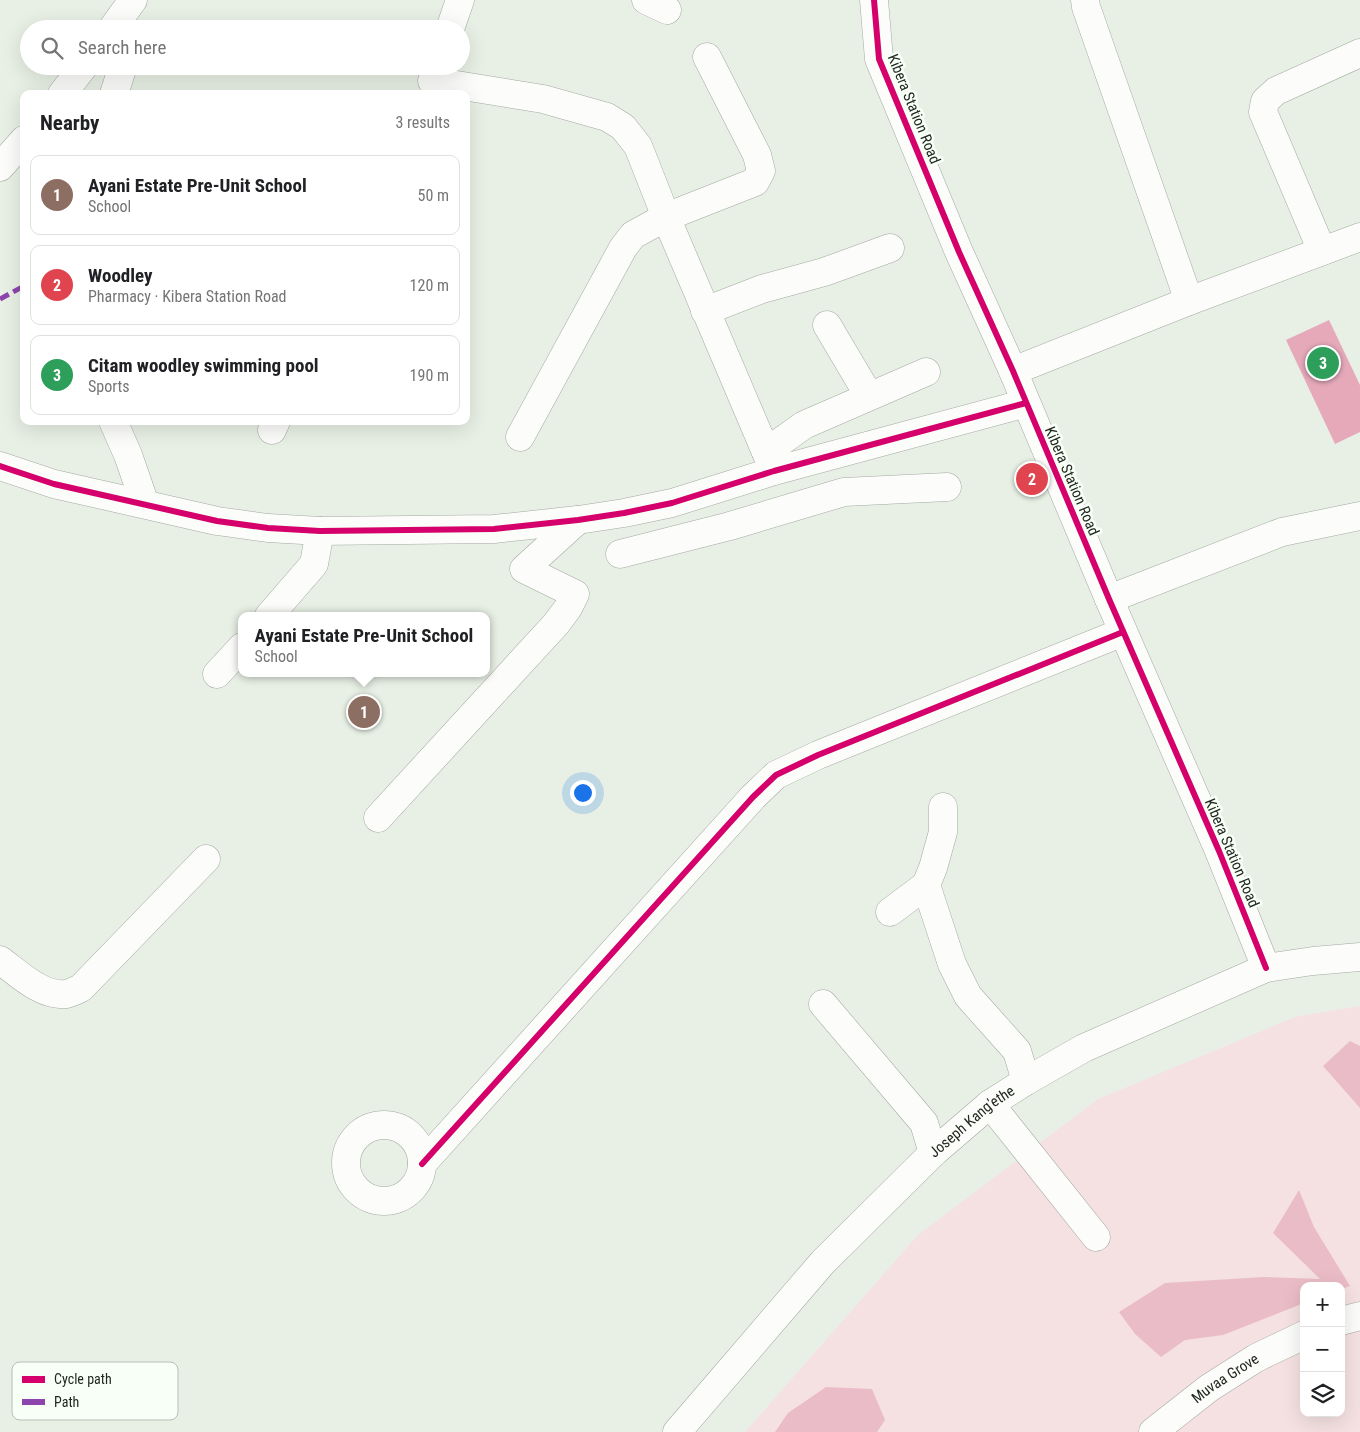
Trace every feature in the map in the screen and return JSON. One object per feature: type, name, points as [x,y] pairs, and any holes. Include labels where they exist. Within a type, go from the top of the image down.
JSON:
[{"type":"street","points":[[119,20],[133,0]]},
{"type":"street","points":[[138,20],[144,0]]},
{"type":"street","points":[[453,20],[460,0]]},
{"type":"street","name":"Kibera Station Road","points":[[874,0],[878,59],[959,252],[1013,371],[1108,599],[1219,851],[1266,968]]},
{"type":"street","points":[[1085,0],[1189,301]]},
{"type":"street","points":[[1322,251],[1263,112],[1265,101],[1276,91],[1360,53]]},
{"type":"street","points":[[520,437],[623,248],[632,235],[666,217],[755,182],[761,171],[757,155],[707,58]]},
{"type":"street","points":[[65,90],[77,75]]},
{"type":"street","points":[[115,90],[120,75]]},
{"type":"street","points":[[431,80],[543,99],[607,117],[623,127],[638,146],[706,311],[766,467],[760,518]]},
{"type":"street","points":[[0,167],[20,144]]},
{"type":"street","points":[[1013,371],[1189,301],[1360,237]]},
{"type":"street","points":[[706,311],[748,294],[824,272],[890,248]]},
{"type":"street","points":[[827,326],[869,396]]},
{"type":"street","points":[[766,467],[804,425],[926,372]]},
{"type":"street","points":[[0,466],[54,484],[217,521],[268,528],[320,531],[494,529],[578,520],[624,513],[672,502],[766,467],[1026,403]]},
{"type":"street","points":[[115,425],[128,455],[144,504]]},
{"type":"street","points":[[620,554],[760,518],[844,492],[947,487]]},
{"type":"street","points":[[1108,599],[1282,532],[1360,516]]},
{"type":"street","points":[[378,818],[556,624],[568,608],[575,594],[524,569],[578,520]]},
{"type":"street","points":[[272,612],[314,564],[320,531]]},
{"type":"street","points":[[422,1164],[746,804],[776,776],[818,755],[1123,632]]},
{"type":"street","points":[[217,674],[238,651]]},
{"type":"street","points":[[890,912],[926,885],[943,832],[943,807]]},
{"type":"street","points":[[0,960],[39,988],[67,994],[81,988],[206,859]]},
{"type":"street","points":[[926,885],[952,964],[968,996],[1016,1051],[1026,1080]]},
{"type":"street","name":"Joseph Kang'ethe","points":[[676,1432],[823,1262],[933,1152],[990,1104],[1026,1080],[1084,1048],[1266,968],[1313,960],[1360,957]]},
{"type":"street","points":[[823,1004],[924,1123],[933,1152]]},
{"type":"street","points":[[990,1104],[1096,1237]]},
{"type":"street","points":[[1345,1320],[1360,1316]]},
{"type":"street","name":"Muvaa Grove","points":[[1153,1432],[1209,1388],[1256,1358],[1300,1337]]},
{"type":"shaded area","points":[[1329,320],[1360,385],[1360,432],[1335,444],[1286,340]]},
{"type":"shaded area","points":[[1360,1006],[1360,1432],[745,1432],[917,1236],[1098,1099],[1298,1016]]},
{"type":"shaded area","points":[[1350,1041],[1360,1046],[1360,1108],[1323,1066]]},
{"type":"shaded area","points":[[1299,1190],[1314,1227],[1350,1286],[1345,1288],[1345,1282],[1300,1282],[1300,1305],[1223,1335],[1185,1340],[1161,1357],[1135,1334],[1119,1312],[1165,1283],[1264,1277],[1320,1279],[1273,1233]]},
{"type":"shaded area","points":[[826,1387],[872,1389],[885,1420],[877,1432],[775,1432],[788,1413]]},
{"type":"marked path","points":[[0,299],[20,288]]},
{"type":"cycle path","points":[[874,0],[879,59],[959,252],[1013,371],[1109,599],[1219,851],[1266,968]]},
{"type":"cycle path","points":[[0,466],[54,484],[217,521],[268,528],[320,531],[494,529],[578,520],[672,503],[774,471],[1026,403]]},
{"type":"cycle path","points":[[422,1164],[753,797],[776,775],[818,755],[1123,632]]},
{"type":"place","name":"Citam woodley swimming pool","points":[[1323,363]]},
{"type":"place","name":"Woodley","points":[[1032,479]]},
{"type":"place","name":"Ayani Estate Pre-Unit School","points":[[364,712]]}]
